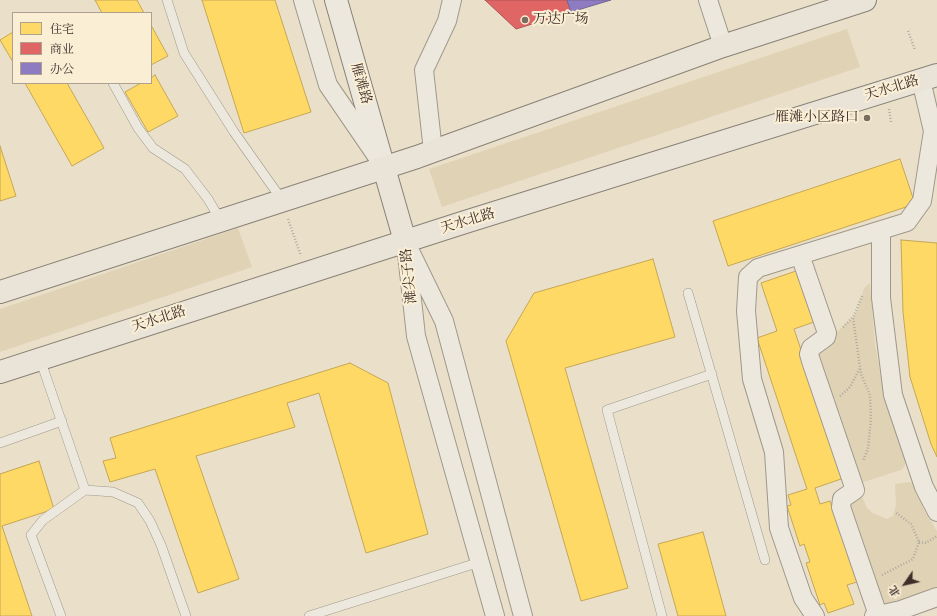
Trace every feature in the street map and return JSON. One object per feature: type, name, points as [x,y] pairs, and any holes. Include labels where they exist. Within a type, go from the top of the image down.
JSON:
[{"type":"main road","name":"雁滩路","points":[[336,0],[384,168]]},
{"type":"main road","points":[[0,292],[384,168],[723,46],[865,0]]},
{"type":"main road","name":"天水北路","points":[[0,372],[406,241],[929,78]]},
{"type":"main road","points":[[384,168],[406,241]]},
{"type":"street","points":[[303,0],[328,85],[384,168]]},
{"type":"street","points":[[433,151],[424,70],[447,21],[452,0]]},
{"type":"street","points":[[708,0],[723,46]]},
{"type":"street","points":[[815,616],[803,598],[779,528],[774,452],[752,379],[746,311],[748,277],[758,268],[908,222],[922,201],[935,131],[929,78]]},
{"type":"street","points":[[881,231],[881,298],[893,395],[924,487],[937,512]]},
{"type":"street","name":"滩尖子路","points":[[406,241],[416,336],[495,616]]},
{"type":"street","name":"滩尖子路","points":[[406,241],[444,321],[523,616]]},
{"type":"street","points":[[800,255],[827,333],[826,337],[811,348],[809,354],[855,490],[842,499],[841,507],[867,582],[876,615],[900,610],[937,597]]},
{"type":"lane","points":[[167,0],[184,53],[234,132],[282,201]]},
{"type":"lane","points":[[114,84],[138,128],[153,148],[185,169],[208,199],[221,221]]},
{"type":"lane","points":[[688,293],[765,560]]},
{"type":"lane","points":[[40,359],[85,490]]},
{"type":"lane","points":[[662,616],[607,410],[712,374]]},
{"type":"lane","points":[[0,443],[62,421]]},
{"type":"lane","points":[[61,616],[31,535],[43,520],[85,490],[113,492],[138,503],[150,521],[161,546],[186,616]]},
{"type":"lane","points":[[309,616],[480,562]]},
{"type":"path","points":[[908,31],[915,50]]},
{"type":"path","points":[[282,201],[307,273]]},
{"type":"path","points":[[848,472],[865,459],[868,449],[871,419],[870,395],[860,367],[853,318],[858,309],[864,288],[881,274]]},
{"type":"path","points":[[826,404],[834,401],[850,387],[860,367]]},
{"type":"path","points":[[867,582],[913,559],[919,542],[911,524],[895,512]]},
{"type":"path","points":[[919,542],[926,542],[937,536]]},
{"type":"shaded area","points":[[847,29],[860,67],[442,207],[429,169]]},
{"type":"shaded area","points":[[238,228],[252,267],[0,352],[0,309]]},
{"type":"shaded area","points":[[870,283],[875,344],[880,373],[906,462],[901,470],[861,483],[829,403],[817,349],[833,342],[832,336],[853,318],[858,309],[864,288]]},
{"type":"shaded area","points":[[909,482],[914,484],[924,510],[937,531],[937,588],[895,604],[882,607],[847,507],[857,497],[862,496],[867,508],[873,513],[887,519],[893,516],[896,505],[895,484]]},
{"type":"building: 住宅","points":[[95,0],[137,0],[143,12],[101,12]]},
{"type":"building: 住宅","points":[[202,0],[275,0],[311,112],[244,133]]},
{"type":"building: 住宅","points":[[152,27],[168,56],[152,64]]},
{"type":"building: 住宅","points":[[12,33],[12,60],[0,40]]},
{"type":"building: 住宅","points":[[155,75],[178,116],[148,132],[125,92],[139,84],[152,84],[152,77]]},
{"type":"building: 住宅","points":[[26,84],[68,84],[104,148],[72,166]]},
{"type":"building: 住宅","points":[[0,146],[16,196],[0,201]]},
{"type":"building: 住宅","points":[[900,159],[915,204],[728,266],[713,221]]},
{"type":"building: 住宅","points":[[901,240],[937,243],[937,457],[931,444],[910,377],[903,312]]},
{"type":"building: 住宅","points":[[653,259],[675,337],[565,368],[628,588],[581,601],[506,341],[534,293]]},
{"type":"building: 住宅","points":[[796,271],[814,322],[794,329],[844,478],[815,488],[820,504],[830,501],[857,582],[847,585],[854,604],[828,613],[824,603],[820,605],[806,563],[810,562],[804,544],[800,546],[787,506],[791,505],[788,495],[807,489],[757,338],[777,331],[761,283]]},
{"type":"building: 住宅","points":[[350,363],[388,383],[428,534],[366,553],[319,393],[287,403],[295,427],[196,456],[239,579],[198,593],[155,469],[110,482],[103,461],[116,458],[110,438]]},
{"type":"building: 住宅","points":[[39,461],[54,509],[2,526],[32,616],[0,616],[0,474]]},
{"type":"building: 住宅","points":[[703,532],[726,616],[678,616],[658,544]]},
{"type":"building: 商业","name":"万达广场","points":[[485,0],[567,0],[571,12],[516,29]]},
{"type":"building: 办公","points":[[567,0],[611,0],[571,12]]},
{"type":"place","name":"万达广场","points":[[525,20]]},
{"type":"place","name":"雁滩小区路口","points":[[867,118]]}]
